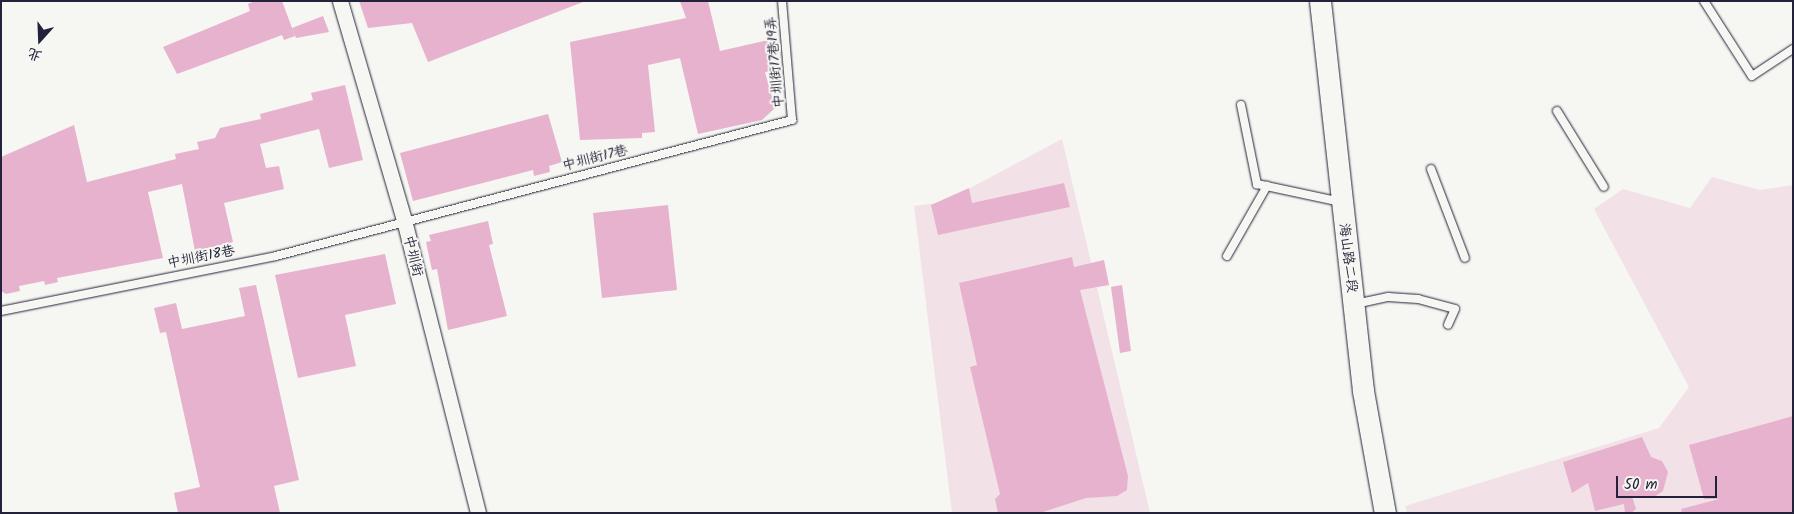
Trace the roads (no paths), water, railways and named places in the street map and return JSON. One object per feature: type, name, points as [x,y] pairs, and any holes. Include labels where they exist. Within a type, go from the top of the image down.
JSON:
[{"type":"main road","name":"海山路二段","points":[[1320,1],[1341,202],[1369,428],[1385,513]]},
{"type":"street","name":"中圳街","points":[[340,1],[404,220],[478,513]]},
{"type":"lane","name":"中圳街17巷19弄","points":[[782,1],[792,120]]},
{"type":"lane","points":[[1704,1],[1752,76],[1793,50]]},
{"type":"lane","points":[[1241,105],[1257,184],[1341,202]]},
{"type":"lane","points":[[1557,111],[1604,187]]},
{"type":"lane","name":"中圳街17巷","points":[[404,220],[792,120]]},
{"type":"lane","points":[[1431,169],[1465,258]]},
{"type":"lane","points":[[1227,256],[1267,186]]},
{"type":"lane","name":"中圳街18巷","points":[[1,311],[276,256],[404,220]]},
{"type":"lane","points":[[1354,304],[1388,297],[1418,299],[1455,310],[1448,325]]}]
